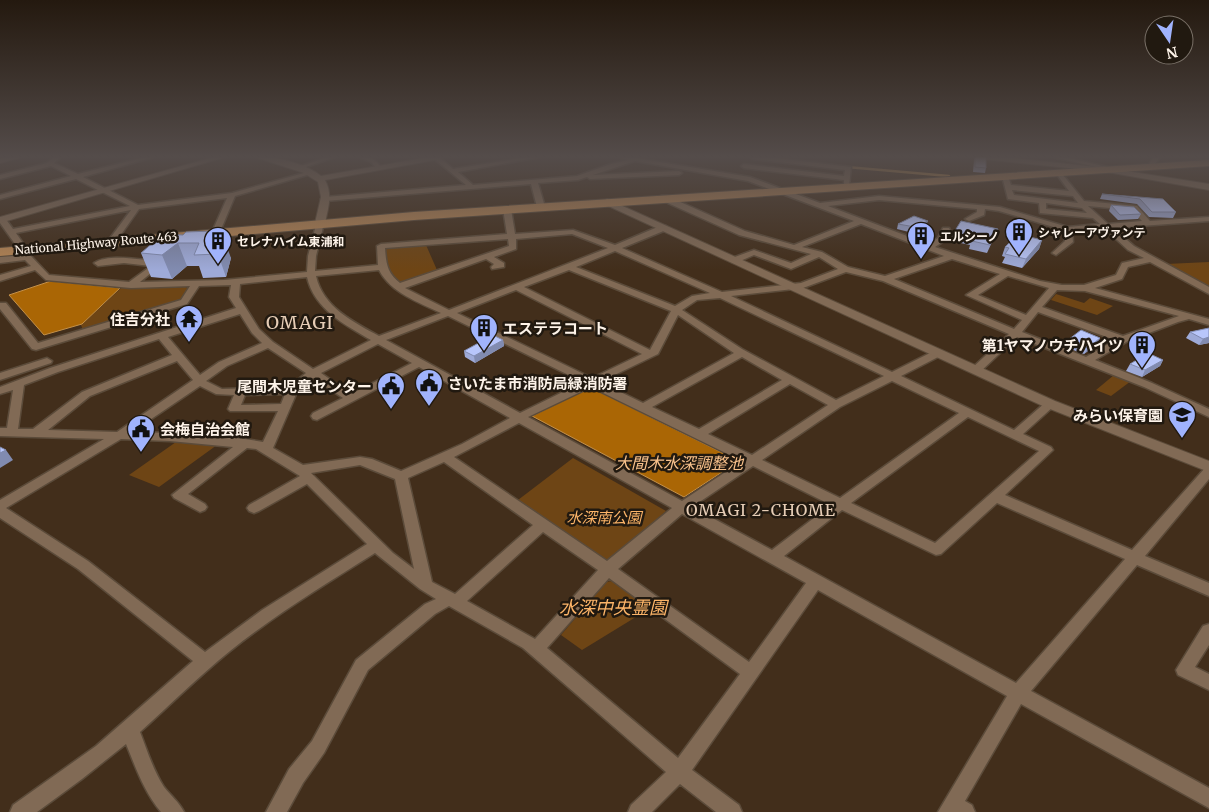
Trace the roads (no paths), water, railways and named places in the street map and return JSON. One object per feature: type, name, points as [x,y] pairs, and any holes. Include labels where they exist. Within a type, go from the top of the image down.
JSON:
[{"type":"highway","name":"National Highway Route 463","points":[[0,252],[320,223],[711,195]]},
{"type":"street","points":[[24,249],[1,220],[87,195]]},
{"type":"street","points":[[113,195],[137,207]]},
{"type":"street","points":[[11,232],[137,207],[232,195]]},
{"type":"street","points":[[216,232],[232,195]]},
{"type":"street","points":[[325,195],[311,274],[316,292],[330,310],[378,340],[518,418],[1209,798]]},
{"type":"street","points":[[325,199],[371,195]]},
{"type":"street","points":[[538,195],[541,207]]},
{"type":"street","points":[[796,195],[952,256],[1055,286],[1085,288],[1209,322]]},
{"type":"street","points":[[1010,195],[1011,197],[1084,205],[1134,208],[1148,224]]},
{"type":"street","points":[[1075,195],[1131,248],[1209,291]]},
{"type":"street","points":[[664,198],[742,233],[819,254],[845,269],[886,279],[1148,385],[1209,414]]},
{"type":"street","points":[[820,205],[879,198],[980,207],[1000,209],[1068,229],[1209,219]]},
{"type":"street","points":[[1042,200],[1043,211],[1097,216]]},
{"type":"street","points":[[607,202],[1050,404],[1209,467]]},
{"type":"street","points":[[112,241],[137,207]]},
{"type":"street","points":[[969,219],[981,213],[980,207]]},
{"type":"street","points":[[398,287],[513,247],[507,209]]},
{"type":"street","points":[[792,248],[861,221]]},
{"type":"street","points":[[267,448],[292,390],[313,373],[378,340],[569,267],[663,228]]},
{"type":"street","points":[[1056,253],[1069,242],[1068,229]]},
{"type":"street","points":[[929,247],[941,239],[946,230]]},
{"type":"street","points":[[573,232],[615,248],[721,295],[1047,450],[936,550],[449,314],[398,287],[391,281],[382,267],[381,246],[573,232]]},
{"type":"street","points":[[735,260],[754,252],[792,266],[819,254]]},
{"type":"street","points":[[487,256],[501,265],[494,267]]},
{"type":"street","points":[[886,279],[952,256]]},
{"type":"street","points":[[0,260],[27,257],[46,277],[94,269],[124,260],[158,264],[132,285]]},
{"type":"street","points":[[1085,288],[1119,277],[1125,265],[1153,259]]},
{"type":"street","points":[[0,278],[36,267]]},
{"type":"street","points":[[94,269],[132,285],[236,282],[382,267]]},
{"type":"street","points":[[569,267],[676,310],[742,353],[836,406]]},
{"type":"street","points":[[254,508],[305,473],[360,461],[368,462],[401,476],[445,457],[518,418],[654,352],[676,310],[695,298],[803,285],[845,269]]},
{"type":"street","points":[[1008,273],[970,295],[1028,319]]},
{"type":"street","points":[[236,282],[234,297],[250,326],[269,344],[351,398]]},
{"type":"street","points":[[36,347],[184,302],[196,283]]},
{"type":"street","points":[[976,370],[1016,333],[1055,286]]},
{"type":"street","points":[[516,287],[650,354]]},
{"type":"street","points":[[1,304],[54,370]]},
{"type":"street","points":[[1038,308],[1122,339]]},
{"type":"street","points":[[0,391],[54,370],[241,310]]},
{"type":"street","points":[[1087,361],[1136,332],[1189,316]]},
{"type":"street","points":[[161,335],[180,356],[199,382],[220,392],[292,390]]},
{"type":"street","points":[[0,506],[120,435],[223,364],[269,344]]},
{"type":"street","points":[[642,408],[742,353]]},
{"type":"street","points":[[536,649],[608,569],[682,507],[836,406],[938,353]]},
{"type":"street","points":[[37,432],[86,394],[180,356]]},
{"type":"street","points":[[0,377],[47,361]]},
{"type":"street","points":[[317,416],[419,363]]},
{"type":"street","points":[[698,435],[789,380]]},
{"type":"street","points":[[19,383],[6,432],[120,435],[246,443],[267,448],[305,473],[375,546],[426,585],[529,643],[679,772],[732,812]]},
{"type":"street","points":[[241,392],[234,409],[285,407]]},
{"type":"street","points":[[1015,434],[1050,404]]},
{"type":"street","points":[[773,557],[841,504],[967,412]]},
{"type":"street","points":[[200,507],[179,495],[246,443]]},
{"type":"street","points":[[445,457],[608,569],[750,672]]},
{"type":"street","points":[[955,809],[1019,692],[1209,471]]},
{"type":"street","points":[[401,476],[426,585]]},
{"type":"street","points":[[996,496],[1134,559],[1209,590]]},
{"type":"street","points":[[0,511],[83,565],[205,661]]},
{"type":"street","points":[[276,812],[296,776],[318,747],[362,665],[430,608],[452,601],[543,524]]},
{"type":"street","points":[[20,812],[64,784],[130,730],[205,661],[274,610],[375,546]]},
{"type":"street","points":[[638,812],[679,772],[816,581]]},
{"type":"street","points":[[1209,632],[1184,670],[1209,682]]},
{"type":"street","points":[[130,730],[146,771],[158,794],[174,812]]},
{"type":"water","points":[[51,281],[120,288],[82,324],[44,335],[9,295]]},
{"type":"water","name":"大間木水深調整池","points":[[590,387],[739,461],[684,497],[532,416]]},
{"type":"place","name":"シャレーアヴァンテ","points":[[1019,256]]},
{"type":"place","name":"エルシーノ","points":[[921,260]]},
{"type":"place","name":"セレナハイム東浦和","points":[[218,265]]},
{"type":"place","name":"住吉分社","points":[[189,343]]},
{"type":"place","name":"エステラコート","points":[[484,352]]},
{"type":"place","name":"第1ヤマノウチハイツ","points":[[1142,369]]},
{"type":"place","name":"さいたま市消防局緑消防署","points":[[429,407]]},
{"type":"place","name":"尾間木児童センター","points":[[391,410]]},
{"type":"place","name":"みらい保育園","points":[[1182,439]]},
{"type":"place","name":"会梅自治会館","points":[[141,453]]},
{"type":"district","name":"OMAGI","points":[[300,322]]},
{"type":"district","name":"OMAGI 2-CHOME","points":[[761,510]]},
{"type":"park label","name":"水深南公園","points":[[604,517]]},
{"type":"park label","name":"水深中央霊園","points":[[613,607]]}]
